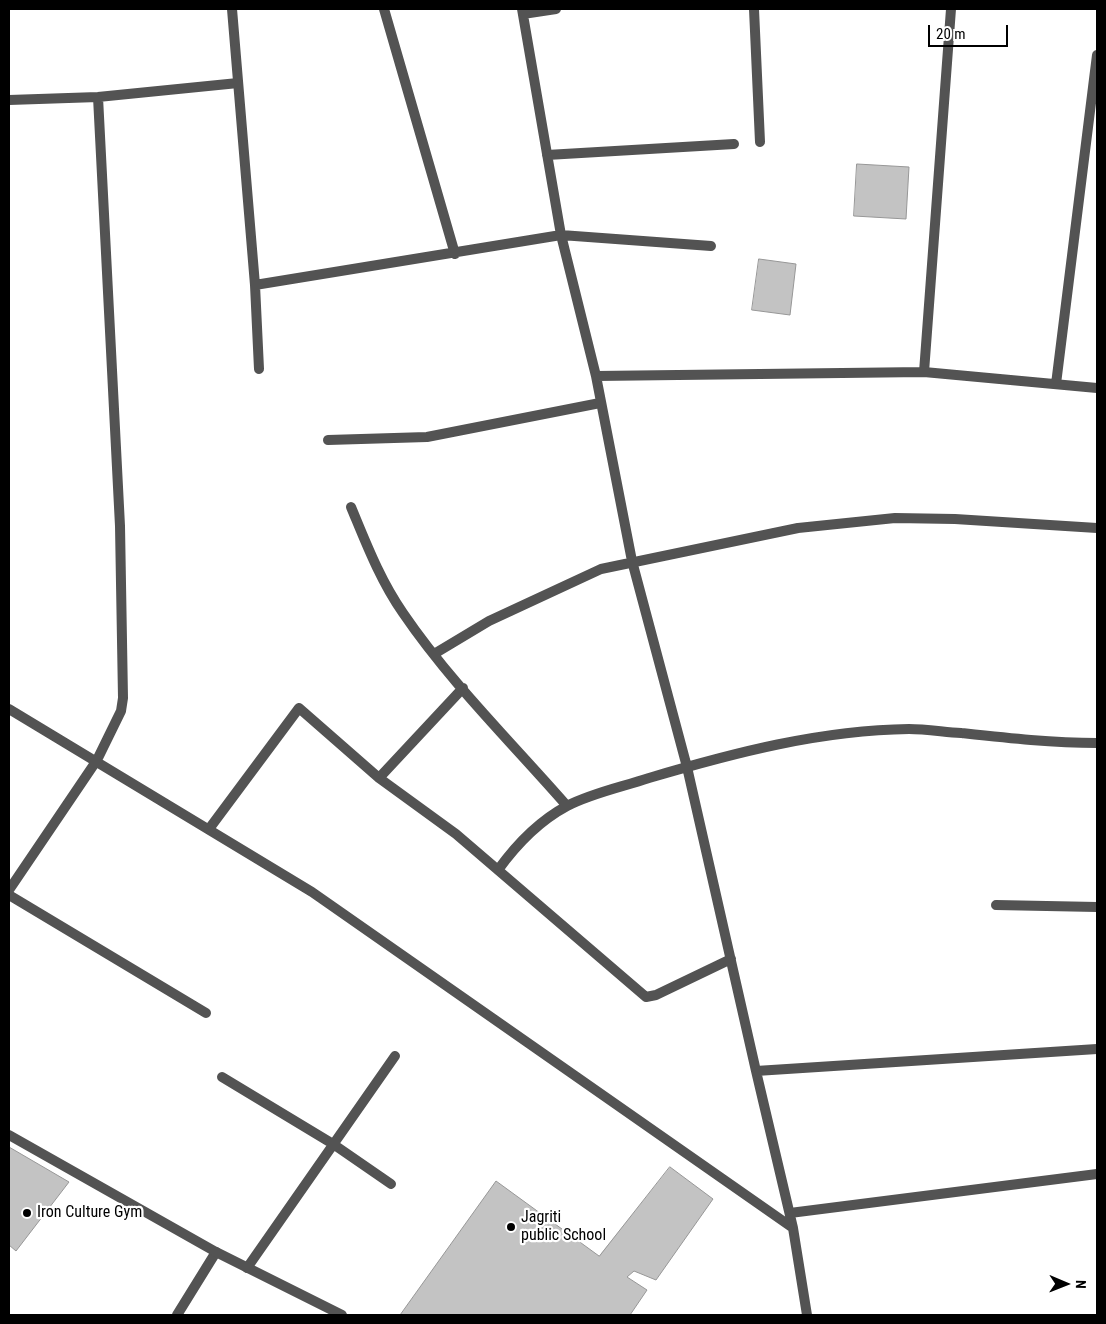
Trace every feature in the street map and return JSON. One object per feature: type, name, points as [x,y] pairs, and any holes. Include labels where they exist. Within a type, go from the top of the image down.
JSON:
[{"type":"street","points":[[232,9],[255,285],[259,368]]},
{"type":"street","points":[[384,9],[455,254]]},
{"type":"street","points":[[556,9],[522,12],[561,235],[596,376],[632,561],[688,766],[730,959],[794,1228],[807,1315]]},
{"type":"street","points":[[754,9],[760,142]]},
{"type":"street","points":[[924,372],[951,9]]},
{"type":"street","points":[[1056,384],[1097,55]]},
{"type":"street","points":[[9,100],[98,97],[238,83]]},
{"type":"street","points":[[9,890],[97,760],[121,711],[124,686],[120,526],[98,97]]},
{"type":"street","points":[[547,155],[734,144]]},
{"type":"street","points":[[255,285],[455,254],[561,235],[711,246]]},
{"type":"street","points":[[596,376],[924,372],[1097,388]]},
{"type":"street","points":[[328,440],[427,437],[600,403]]},
{"type":"street","points":[[351,507],[385,583],[402,612],[434,654],[567,806]]},
{"type":"street","points":[[434,654],[489,620],[601,569],[632,561],[798,528],[895,518],[955,519],[1097,528]]},
{"type":"street","points":[[379,778],[463,688]]},
{"type":"street","points":[[209,829],[300,708],[379,778],[456,834],[646,997],[656,995],[730,959]]},
{"type":"street","points":[[9,709],[97,760],[355,921],[794,1228]]},
{"type":"street","points":[[498,870],[511,852],[538,826],[567,806],[598,794],[688,766],[818,736],[862,730],[911,729],[1065,743],[1097,742]]},
{"type":"street","points":[[9,895],[206,1013]]},
{"type":"street","points":[[996,905],[1097,907]]},
{"type":"street","points":[[756,1071],[1097,1049]]},
{"type":"street","points":[[247,1268],[395,1056]]},
{"type":"street","points":[[222,1077],[333,1144],[392,1184]]},
{"type":"street","points":[[9,1134],[216,1252],[342,1315]]},
{"type":"street","points":[[790,1213],[1097,1174]]},
{"type":"street","points":[[177,1315],[216,1252]]},
{"type":"building","points":[[857,164],[909,167],[906,219],[854,216]]},
{"type":"building","points":[[759,259],[796,264],[790,315],[752,310]]},
{"type":"building","name":"Iron Culture Gym","points":[[9,1147],[69,1182],[16,1251],[9,1245]]},
{"type":"building","name":"Jagriti public School","points":[[670,1167],[713,1199],[656,1280],[634,1271],[627,1277],[647,1290],[630,1315],[400,1315],[496,1181],[599,1256]]},
{"type":"place","name":"Iron Culture Gym","points":[[27,1213]]},
{"type":"place","name":"Jagriti public School","points":[[511,1227]]}]
